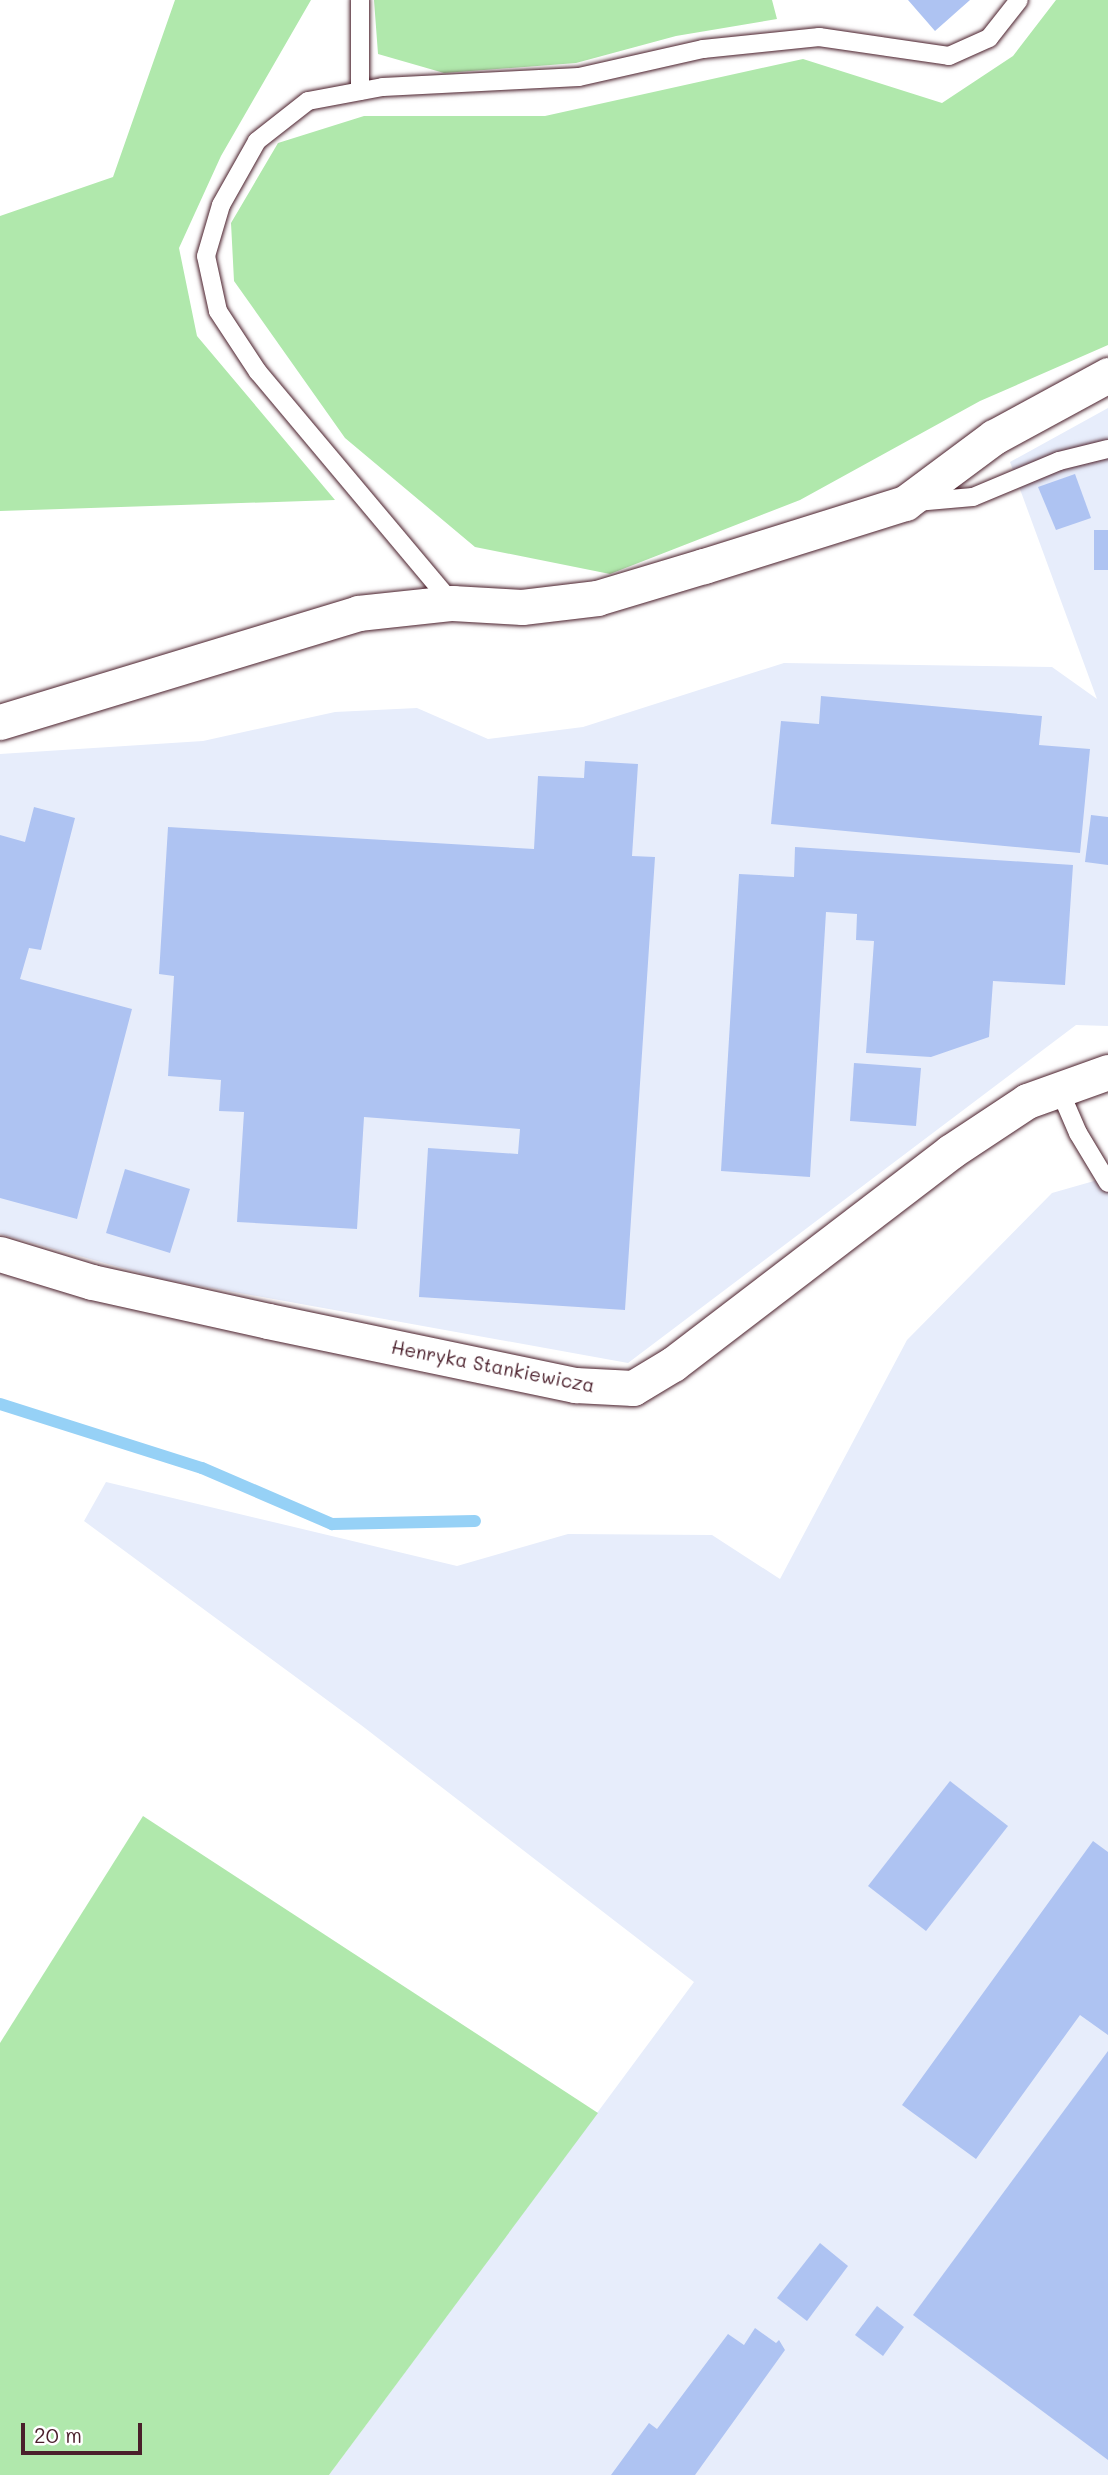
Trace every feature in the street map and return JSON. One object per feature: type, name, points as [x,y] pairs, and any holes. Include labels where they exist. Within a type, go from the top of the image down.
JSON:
[{"type":"street","points":[[0,722],[114,691],[358,613],[452,603],[522,607],[597,598],[905,503],[994,437],[1108,374]]},
{"type":"street","name":"Henryka Stankiewicza","points":[[0,1254],[92,1282],[268,1321],[575,1385],[633,1388],[673,1364],[950,1152],[1027,1101],[1108,1072]]},
{"type":"lane","points":[[360,0],[360,91]]},
{"type":"lane","points":[[452,603],[258,372],[218,311],[206,256],[221,205],[257,141],[308,102],[360,91],[579,78],[703,49],[819,37],[949,56],[989,38],[1019,0]]},
{"type":"lane","points":[[905,503],[973,497],[1059,461],[1108,449]]},
{"type":"lane","points":[[1059,1088],[1078,1133],[1108,1183]]},
{"type":"shaded area","points":[[1108,408],[1108,1026],[1076,1025],[628,1363],[162,1279],[0,1234],[0,754],[203,741],[335,712],[417,708],[488,739],[583,727],[784,663],[1052,667],[1097,699],[1010,462]]},
{"type":"shaded area","points":[[1108,1177],[1108,2475],[329,2475],[694,1982],[361,1725],[84,1521],[106,1482],[457,1566],[568,1534],[712,1535],[780,1579],[907,1340],[1052,1193]]},
{"type":"green space","points":[[175,0],[311,0],[221,156],[179,248],[197,336],[335,500],[0,511],[0,216],[113,177]]},
{"type":"green space","points":[[374,0],[772,0],[777,19],[676,36],[576,63],[444,73],[378,54]]},
{"type":"green space","points":[[1056,0],[1108,0],[1108,345],[980,401],[800,500],[610,574],[475,547],[345,438],[234,281],[231,223],[278,143],[364,116],[545,116],[803,59],[942,103],[1013,56]]},
{"type":"green space","points":[[143,1816],[598,2113],[329,2475],[0,2475],[0,2043]]},
{"type":"building","points":[[908,0],[970,0],[935,31]]},
{"type":"building","points":[[1075,474],[1091,518],[1056,530],[1038,487]]},
{"type":"building","points":[[1094,530],[1108,530],[1108,570],[1094,570]]},
{"type":"building","points":[[821,696],[1042,716],[1039,745],[1090,749],[1080,853],[771,824],[781,721],[819,724]]},
{"type":"building","points":[[585,761],[638,764],[632,856],[655,857],[625,1310],[419,1297],[428,1148],[518,1154],[520,1129],[364,1117],[357,1229],[237,1222],[244,1112],[219,1111],[221,1080],[168,1076],[174,976],[159,974],[168,827],[534,849],[538,776],[584,778]]},
{"type":"building","points":[[34,807],[75,818],[41,950],[29,948],[20,979],[132,1009],[77,1219],[0,1198],[0,835],[25,842]]},
{"type":"building","points":[[1091,815],[1108,817],[1108,865],[1085,862]]},
{"type":"building","points":[[795,847],[1073,865],[1065,985],[993,981],[989,1037],[931,1057],[866,1053],[874,941],[856,940],[857,914],[826,912],[810,1177],[721,1171],[739,874],[794,877]]},
{"type":"building","points":[[854,1063],[921,1068],[916,1126],[850,1121]]},
{"type":"building","points":[[125,1169],[190,1189],[170,1253],[106,1233]]},
{"type":"building","points":[[950,1781],[1008,1826],[926,1931],[868,1886]]},
{"type":"building","points":[[1093,1841],[1108,1852],[1108,2035],[1080,2015],[976,2159],[902,2105]]},
{"type":"building","points":[[1108,2051],[1108,2460],[913,2315]]},
{"type":"building","points":[[820,2243],[848,2266],[807,2321],[777,2298]]},
{"type":"building","points":[[877,2306],[904,2327],[883,2356],[855,2335]]},
{"type":"building","points":[[755,2328],[776,2343],[779,2340],[785,2350],[695,2475],[611,2475],[649,2423],[657,2429],[728,2334],[744,2345]]},
{"type":"waterway","points":[[0,1404],[202,1468],[332,1524],[475,1521]]}]
